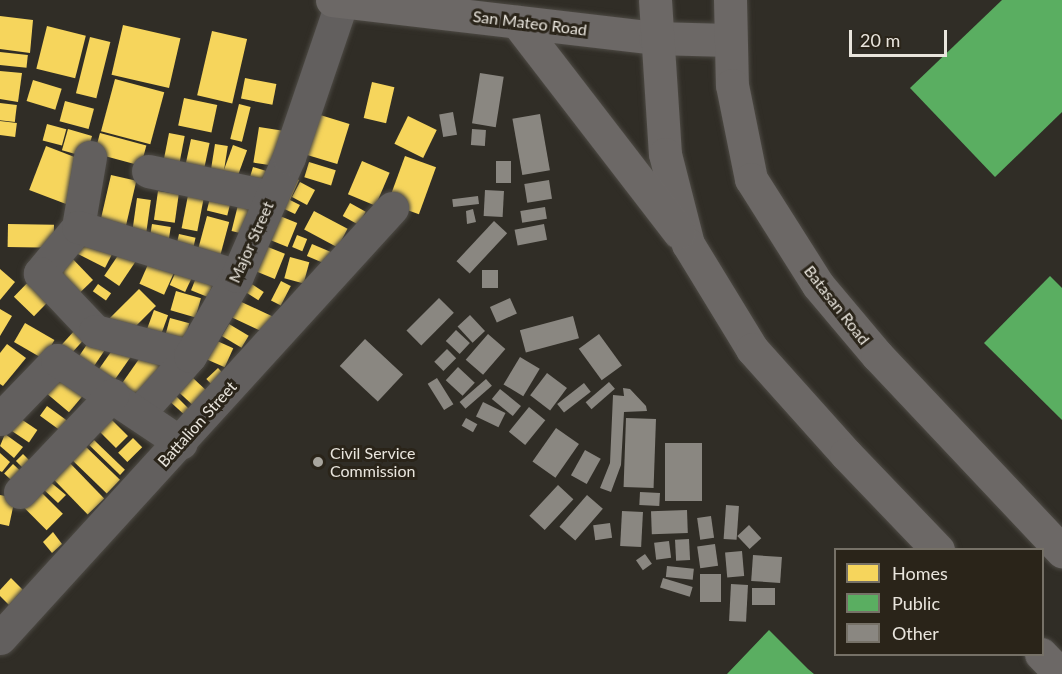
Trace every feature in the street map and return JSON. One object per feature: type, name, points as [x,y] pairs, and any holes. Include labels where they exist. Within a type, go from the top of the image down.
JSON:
[{"type":"main road","points":[[655,0],[655,38],[665,154],[688,244]]},
{"type":"main road","name":"Batasan Road","points":[[730,0],[729,40],[734,96],[751,179],[818,285],[877,355],[1062,551]]},
{"type":"main road","name":"San Mateo Road","points":[[337,1],[655,38],[729,40]]},
{"type":"main road","points":[[517,22],[688,244],[752,349],[846,454],[937,548]]},
{"type":"main road","points":[[1043,656],[1060,674]]},
{"type":"street","name":"Major Street","points":[[139,413],[190,356],[237,276],[289,157],[337,1]]},
{"type":"street","points":[[90,157],[78,227],[39,273],[95,331],[190,356]]},
{"type":"street","points":[[148,171],[271,197]]},
{"type":"street","name":"Battalion Street","points":[[0,638],[181,443],[392,208]]},
{"type":"street","points":[[78,227],[237,276]]},
{"type":"street","points":[[0,419],[57,360],[181,443]]},
{"type":"street","points":[[20,492],[112,396]]},
{"type":"building: Homes","points":[[0,16],[33,20],[30,53],[0,49]]},
{"type":"building: Homes","points":[[123,25],[180,38],[169,88],[112,75]]},
{"type":"building: Homes","points":[[47,26],[86,36],[75,78],[36,69]]},
{"type":"building: Homes","points":[[212,31],[247,39],[232,103],[197,95]]},
{"type":"building: Homes","points":[[90,37],[110,42],[96,98],[76,93]]},
{"type":"building: Homes","points":[[0,52],[28,55],[26,68],[0,65]]},
{"type":"building: Homes","points":[[0,71],[22,73],[18,102],[0,99]]},
{"type":"building: Homes","points":[[245,78],[276,84],[272,105],[241,99]]},
{"type":"building: Homes","points":[[115,79],[164,92],[150,144],[101,131]]},
{"type":"building: Homes","points":[[33,80],[62,89],[55,110],[27,101]]},
{"type":"building: Homes","points":[[372,82],[394,87],[386,123],[364,118]]},
{"type":"building: Homes","points":[[184,98],[217,105],[211,132],[178,125]]},
{"type":"building: Homes","points":[[65,101],[94,109],[89,129],[60,121]]},
{"type":"building: Homes","points":[[0,103],[17,105],[15,122],[0,120]]},
{"type":"building: Homes","points":[[239,104],[251,107],[242,142],[230,139]]},
{"type":"building: Homes","points":[[317,114],[350,124],[337,164],[305,154]]},
{"type":"building: Homes","points":[[408,116],[437,130],[423,158],[394,144]]},
{"type":"building: Homes","points":[[0,121],[17,123],[15,137],[0,135]]},
{"type":"building: Homes","points":[[47,124],[66,129],[62,146],[43,140]]},
{"type":"building: Homes","points":[[259,127],[285,131],[279,167],[253,163]]},
{"type":"building: Homes","points":[[68,129],[92,136],[86,157],[62,150]]},
{"type":"building: Homes","points":[[100,133],[146,145],[141,166],[95,153]]},
{"type":"building: Homes","points":[[169,133],[185,136],[178,171],[162,168]]},
{"type":"building: Homes","points":[[191,139],[210,143],[202,178],[184,174]]},
{"type":"building: Homes","points":[[215,144],[228,146],[222,181],[210,179]]},
{"type":"building: Homes","points":[[233,145],[247,150],[234,185],[220,180]]},
{"type":"building: Homes","points":[[46,146],[86,161],[69,205],[29,190]]},
{"type":"building: Homes","points":[[405,156],[436,167],[419,214],[388,203]]},
{"type":"building: Homes","points":[[362,161],[390,173],[376,206],[348,194]]},
{"type":"building: Homes","points":[[309,162],[336,170],[331,185],[304,177]]},
{"type":"building: Homes","points":[[253,167],[273,173],[247,187]]},
{"type":"building: Homes","points":[[111,175],[136,181],[125,231],[100,225]]},
{"type":"building: Homes","points":[[292,176],[299,180],[290,200],[300,205],[295,214],[278,206]]},
{"type":"building: Homes","points":[[300,182],[315,190],[307,205],[292,197]]},
{"type":"building: Homes","points":[[190,185],[206,188],[197,231],[182,228]]},
{"type":"building: Homes","points":[[212,190],[232,195],[227,215],[207,210]]},
{"type":"building: Homes","points":[[158,191],[179,194],[175,223],[154,220]]},
{"type":"building: Homes","points":[[240,197],[256,201],[247,235],[232,231]]},
{"type":"building: Homes","points":[[137,198],[151,200],[145,242],[131,240]]},
{"type":"building: Homes","points":[[350,203],[366,212],[358,225],[343,216]]},
{"type":"building: Homes","points":[[314,211],[348,229],[338,247],[304,230]]},
{"type":"building: Homes","points":[[275,214],[297,223],[288,247],[265,238]]},
{"type":"building: Homes","points":[[207,216],[229,222],[219,260],[197,254]]},
{"type":"building: Homes","points":[[8,224],[54,225],[54,248],[8,247]]},
{"type":"building: Homes","points":[[152,224],[171,227],[167,248],[149,245]]},
{"type":"building: Homes","points":[[179,234],[196,238],[192,254],[175,251]]},
{"type":"building: Homes","points":[[87,235],[115,249],[105,268],[77,254]]},
{"type":"building: Homes","points":[[297,235],[307,239],[302,251],[292,247]]},
{"type":"building: Homes","points":[[258,243],[285,254],[275,279],[248,268]]},
{"type":"building: Homes","points":[[312,244],[335,254],[330,266],[307,256]]},
{"type":"building: Homes","points":[[121,251],[136,261],[119,286],[104,276]]},
{"type":"building: Homes","points":[[68,254],[93,280],[74,298],[49,272]]},
{"type":"building: Homes","points":[[290,257],[309,262],[304,283],[284,278]]},
{"type":"building: Homes","points":[[150,260],[175,271],[164,295],[139,284]]},
{"type":"building: Homes","points":[[179,265],[194,272],[185,292],[170,285]]},
{"type":"building: Homes","points":[[200,268],[217,275],[208,297],[191,290]]},
{"type":"building: Homes","points":[[0,269],[15,282],[0,300]]},
{"type":"building: Homes","points":[[34,276],[54,295],[34,316],[14,297]]},
{"type":"building: Homes","points":[[247,281],[264,292],[258,300],[242,289]]},
{"type":"building: Homes","points":[[281,281],[291,286],[281,306],[271,301]]},
{"type":"building: Homes","points":[[98,284],[111,293],[106,301],[93,291]]},
{"type":"building: Homes","points":[[139,289],[156,306],[124,338],[107,321]]},
{"type":"building: Homes","points":[[176,291],[201,298],[195,317],[170,310]]},
{"type":"building: Homes","points":[[235,299],[272,316],[265,333],[227,315]]},
{"type":"building: Homes","points":[[0,309],[12,316],[0,336]]},
{"type":"building: Homes","points":[[154,310],[168,315],[159,341],[145,335]]},
{"type":"building: Homes","points":[[170,318],[189,323],[182,349],[163,344]]},
{"type":"building: Homes","points":[[25,323],[54,340],[43,359],[14,342]]},
{"type":"building: Homes","points":[[229,324],[249,336],[242,348],[222,336]]},
{"type":"building: Homes","points":[[75,330],[85,339],[71,354],[62,345]]},
{"type":"building: Homes","points":[[94,334],[109,344],[91,371],[76,361]]},
{"type":"building: Homes","points":[[120,339],[136,350],[113,383],[97,372]]},
{"type":"building: Homes","points":[[215,340],[233,348],[225,367],[206,359]]},
{"type":"building: Homes","points":[[7,344],[26,358],[3,386],[0,384],[0,353]]},
{"type":"building: Homes","points":[[146,349],[173,361],[145,400],[118,389]]},
{"type":"building: Homes","points":[[63,368],[88,389],[69,412],[44,391]]},
{"type":"building: Homes","points":[[218,368],[229,380],[217,391],[206,379]]},
{"type":"building: Homes","points":[[193,378],[210,394],[196,408],[179,393]]},
{"type":"building: Homes","points":[[172,392],[193,413],[188,418],[166,398]]},
{"type":"building: Homes","points":[[47,406],[77,428],[70,437],[40,416]]},
{"type":"building: Homes","points":[[15,415],[37,430],[29,443],[7,427]]},
{"type":"building: Homes","points":[[111,419],[128,436],[116,448],[99,431]]},
{"type":"building: Homes","points":[[5,434],[23,447],[14,458],[0,446]]},
{"type":"building: Homes","points":[[133,438],[142,447],[127,462],[118,453]]},
{"type":"building: Homes","points":[[94,440],[125,470],[120,475],[89,445]]},
{"type":"building: Homes","points":[[84,445],[120,480],[107,493],[71,459]]},
{"type":"building: Homes","points":[[0,453],[10,462],[2,472],[0,471]]},
{"type":"building: Homes","points":[[23,454],[37,468],[30,475],[16,461]]},
{"type":"building: Homes","points":[[66,459],[104,499],[88,515],[49,475]]},
{"type":"building: Homes","points":[[13,464],[25,475],[16,484],[4,474]]},
{"type":"building: Homes","points":[[48,480],[66,495],[58,503],[41,487]]},
{"type":"building: Homes","points":[[36,487],[63,514],[47,530],[20,503]]},
{"type":"building: Homes","points":[[0,495],[15,498],[9,526],[0,524]]},
{"type":"building: Homes","points":[[53,532],[62,544],[52,553],[43,542]]},
{"type":"building: Homes","points":[[11,578],[23,590],[9,605],[0,596],[0,590]]},
{"type":"building: Public","points":[[1002,0],[1062,0],[1062,112],[995,177],[910,88]]},
{"type":"building: Public","points":[[1050,276],[1062,288],[1062,420],[984,343]]},
{"type":"building: Public","points":[[769,630],[808,669],[814,674],[727,674]]},
{"type":"building: Other","points":[[480,73],[504,77],[496,127],[472,123]]},
{"type":"building: Other","points":[[453,112],[457,135],[443,137],[439,114]]},
{"type":"building: Other","points":[[540,114],[550,170],[522,175],[512,119]]},
{"type":"building: Other","points":[[472,129],[486,130],[485,146],[471,145]]},
{"type":"building: Other","points":[[496,161],[511,161],[511,183],[496,183]]},
{"type":"building: Other","points":[[549,180],[552,199],[527,203],[524,184]]},
{"type":"building: Other","points":[[485,190],[504,191],[503,217],[484,216]]},
{"type":"building: Other","points":[[478,196],[479,204],[453,207],[452,199]]},
{"type":"building: Other","points":[[545,207],[547,219],[522,223],[520,211]]},
{"type":"building: Other","points":[[473,209],[476,222],[467,224],[466,211]]},
{"type":"building: Other","points":[[494,221],[507,233],[470,274],[456,261]]},
{"type":"building: Other","points":[[544,224],[547,240],[518,245],[515,230]]},
{"type":"building: Other","points":[[482,270],[498,270],[498,288],[482,288]]},
{"type":"building: Other","points":[[439,298],[454,313],[421,345],[406,331]]},
{"type":"building: Other","points":[[510,298],[517,314],[497,322],[490,307]]},
{"type":"building: Other","points":[[470,315],[485,331],[473,343],[458,327]]},
{"type":"building: Other","points":[[573,316],[579,338],[526,352],[520,330]]},
{"type":"building: Other","points":[[456,330],[470,343],[460,354],[446,341]]},
{"type":"building: Other","points":[[488,334],[505,349],[483,375],[466,360]]},
{"type":"building: Other","points":[[599,334],[622,366],[602,380],[579,349]]},
{"type":"building: Other","points":[[365,339],[403,374],[378,402],[340,366]]},
{"type":"building: Other","points":[[447,349],[456,358],[443,371],[434,362]]},
{"type":"building: Other","points":[[520,357],[540,369],[523,396],[504,384]]},
{"type":"building: Other","points":[[458,367],[475,383],[463,396],[446,380]]},
{"type":"building: Other","points":[[547,373],[567,388],[550,410],[530,395]]},
{"type":"building: Other","points":[[437,378],[453,404],[444,410],[428,384]]},
{"type":"building: Other","points":[[486,379],[492,386],[465,409],[460,402]]},
{"type":"building: Other","points":[[609,382],[615,389],[592,409],[586,402]]},
{"type":"building: Other","points":[[584,383],[591,392],[564,413],[557,404]]},
{"type":"building: Other","points":[[623,388],[630,389],[646,406],[647,411],[624,412],[621,465],[611,492],[600,488],[610,463],[613,395],[624,396]]},
{"type":"building: Other","points":[[500,389],[521,406],[513,416],[492,399]]},
{"type":"building: Other","points":[[483,402],[505,413],[498,427],[476,416]]},
{"type":"building: Other","points":[[529,407],[545,420],[525,445],[509,432]]},
{"type":"building: Other","points":[[466,418],[477,424],[473,432],[462,426]]},
{"type":"building: Other","points":[[626,418],[656,419],[654,488],[624,487]]},
{"type":"building: Other","points":[[556,428],[579,444],[555,478],[532,462]]},
{"type":"building: Other","points":[[665,443],[702,443],[702,501],[665,501]]},
{"type":"building: Other","points":[[585,450],[601,459],[587,484],[571,475]]},
{"type":"building: Other","points":[[558,485],[573,499],[545,530],[529,516]]},
{"type":"building: Other","points":[[640,492],[660,493],[659,506],[639,505]]},
{"type":"building: Other","points":[[587,495],[603,509],[575,540],[559,527]]},
{"type":"building: Other","points":[[726,505],[739,506],[737,540],[724,539]]},
{"type":"building: Other","points":[[687,510],[688,533],[652,534],[651,511]]},
{"type":"building: Other","points":[[622,511],[643,512],[641,547],[620,546]]},
{"type":"building: Other","points":[[711,516],[714,538],[700,540],[697,518]]},
{"type":"building: Other","points":[[610,523],[612,538],[595,540],[593,525]]},
{"type":"building: Other","points":[[749,525],[761,538],[750,549],[737,536]]},
{"type":"building: Other","points":[[689,539],[690,560],[676,561],[675,540]]},
{"type":"building: Other","points":[[669,541],[671,558],[656,560],[654,543]]},
{"type":"building: Other","points":[[715,544],[718,566],[700,568],[697,547]]},
{"type":"building: Other","points":[[742,551],[744,576],[727,577],[725,552]]},
{"type":"building: Other","points":[[645,554],[652,564],[643,570],[636,560]]},
{"type":"building: Other","points":[[753,555],[782,557],[780,583],[751,581]]},
{"type":"building: Other","points":[[667,566],[694,569],[693,580],[666,577]]},
{"type":"building: Other","points":[[700,574],[721,574],[721,602],[700,602]]},
{"type":"building: Other","points":[[663,578],[693,587],[690,597],[660,588]]},
{"type":"building: Other","points":[[731,584],[748,585],[746,622],[729,621]]},
{"type":"building: Other","points":[[752,588],[775,588],[775,605],[752,605]]},
{"type":"place","name":"Civil Service Commission","points":[[318,462]]}]
